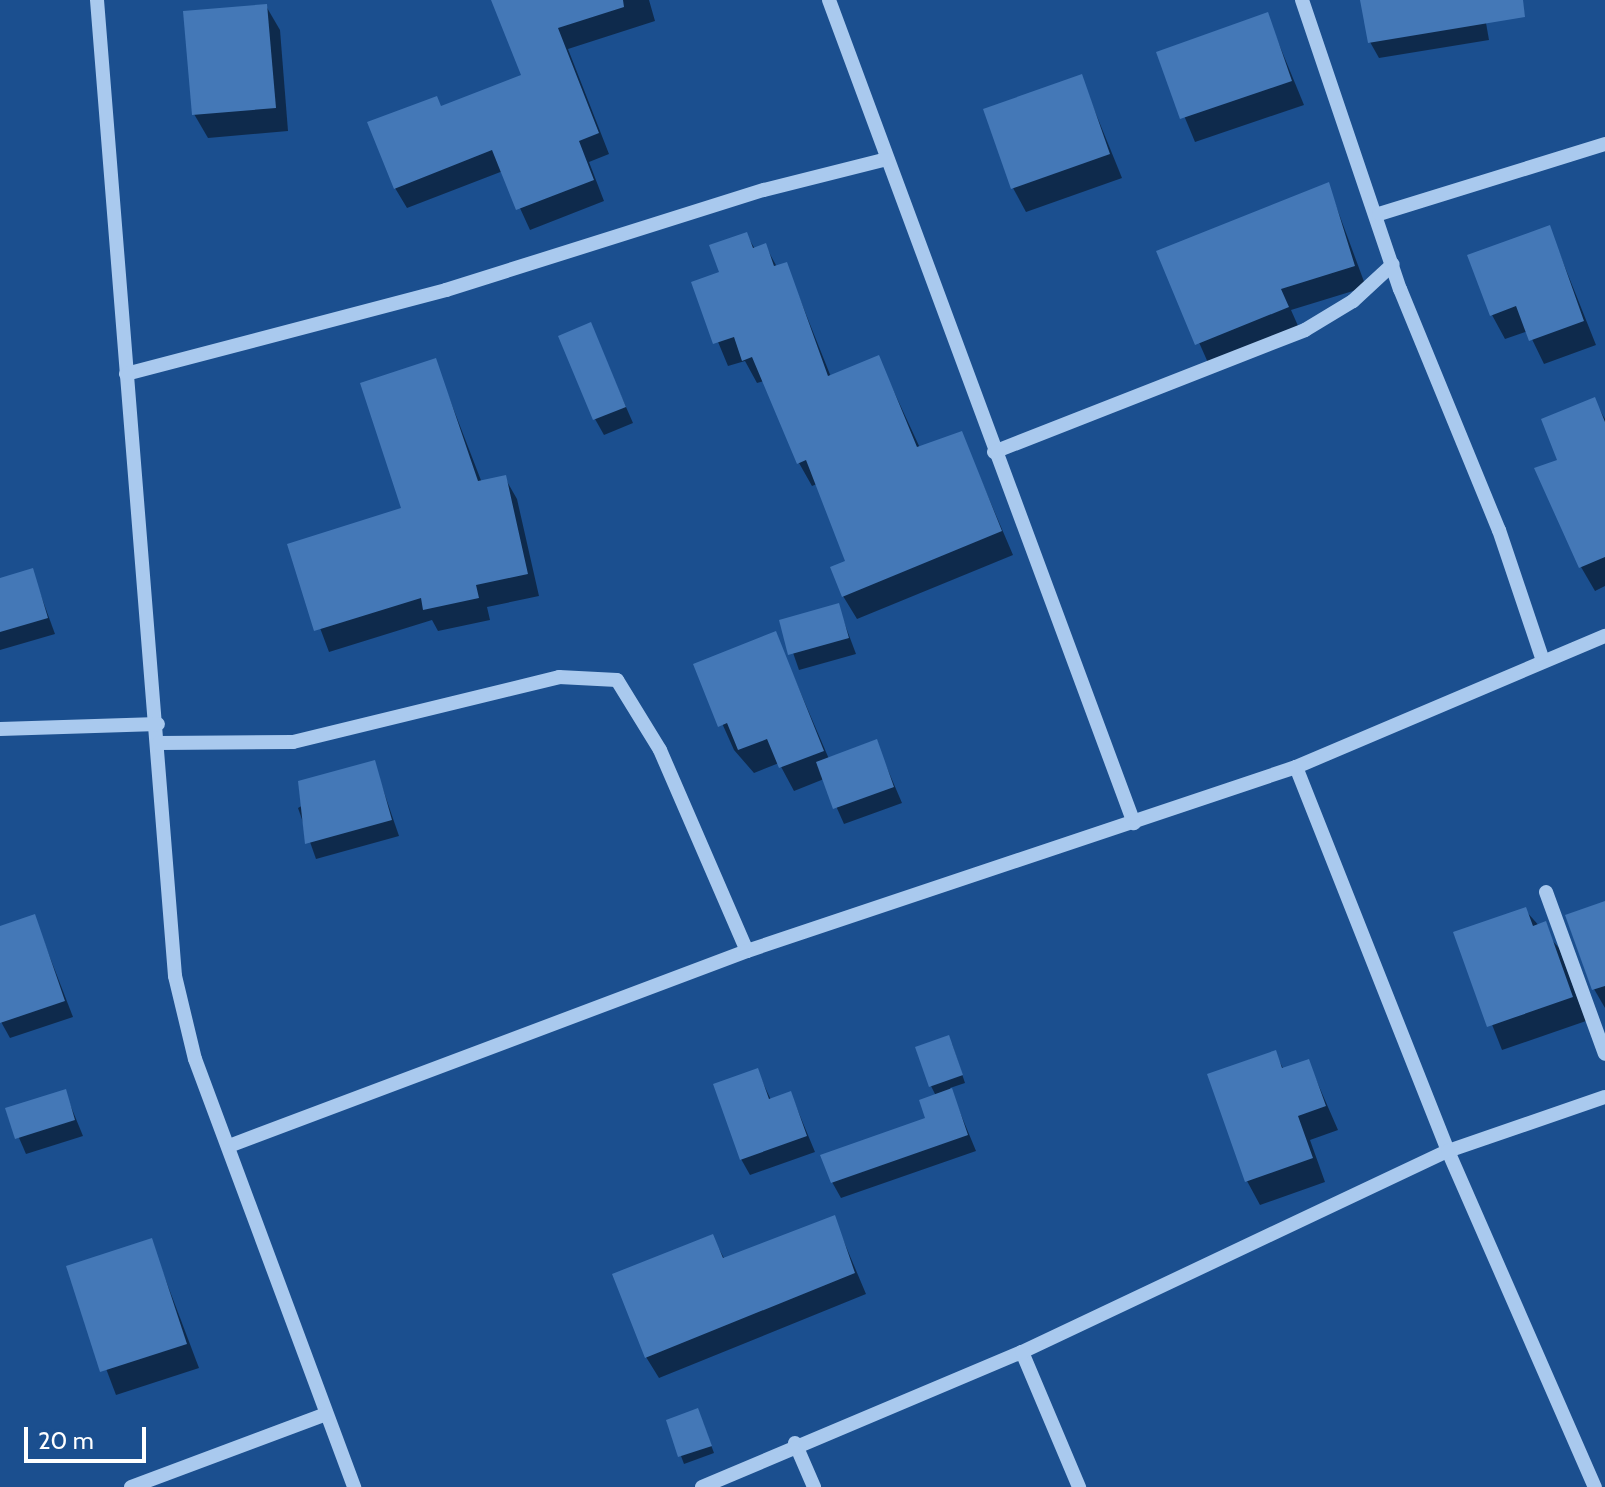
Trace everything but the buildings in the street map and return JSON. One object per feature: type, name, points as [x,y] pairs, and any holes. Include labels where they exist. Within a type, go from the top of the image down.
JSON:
[{"type":"street","points":[[97,0],[126,374],[158,724],[175,976],[195,1059],[354,1487]]},
{"type":"street","points":[[829,0],[1134,823]]},
{"type":"street","points":[[1302,0],[1379,214],[1393,264],[1542,658]]},
{"type":"street","points":[[1379,214],[1605,144]]},
{"type":"street","points":[[126,374],[446,290],[764,190],[887,159]]},
{"type":"street","points":[[994,452],[1305,330],[1353,301],[1393,264]]},
{"type":"street","points":[[229,1146],[747,951],[1296,767],[1542,658],[1605,636]]},
{"type":"street","points":[[159,743],[293,742],[559,677],[617,680],[660,750],[747,951]]},
{"type":"street","points":[[0,729],[158,724]]},
{"type":"street","points":[[1296,767],[1448,1151],[1595,1487]]},
{"type":"street","points":[[1546,892],[1605,1054]]},
{"type":"street","points":[[702,1487],[795,1443],[1022,1352],[1448,1151],[1605,1097]]},
{"type":"street","points":[[1022,1352],[1079,1487]]},
{"type":"street","points":[[131,1487],[326,1414]]},
{"type":"street","points":[[795,1443],[814,1487]]}]
